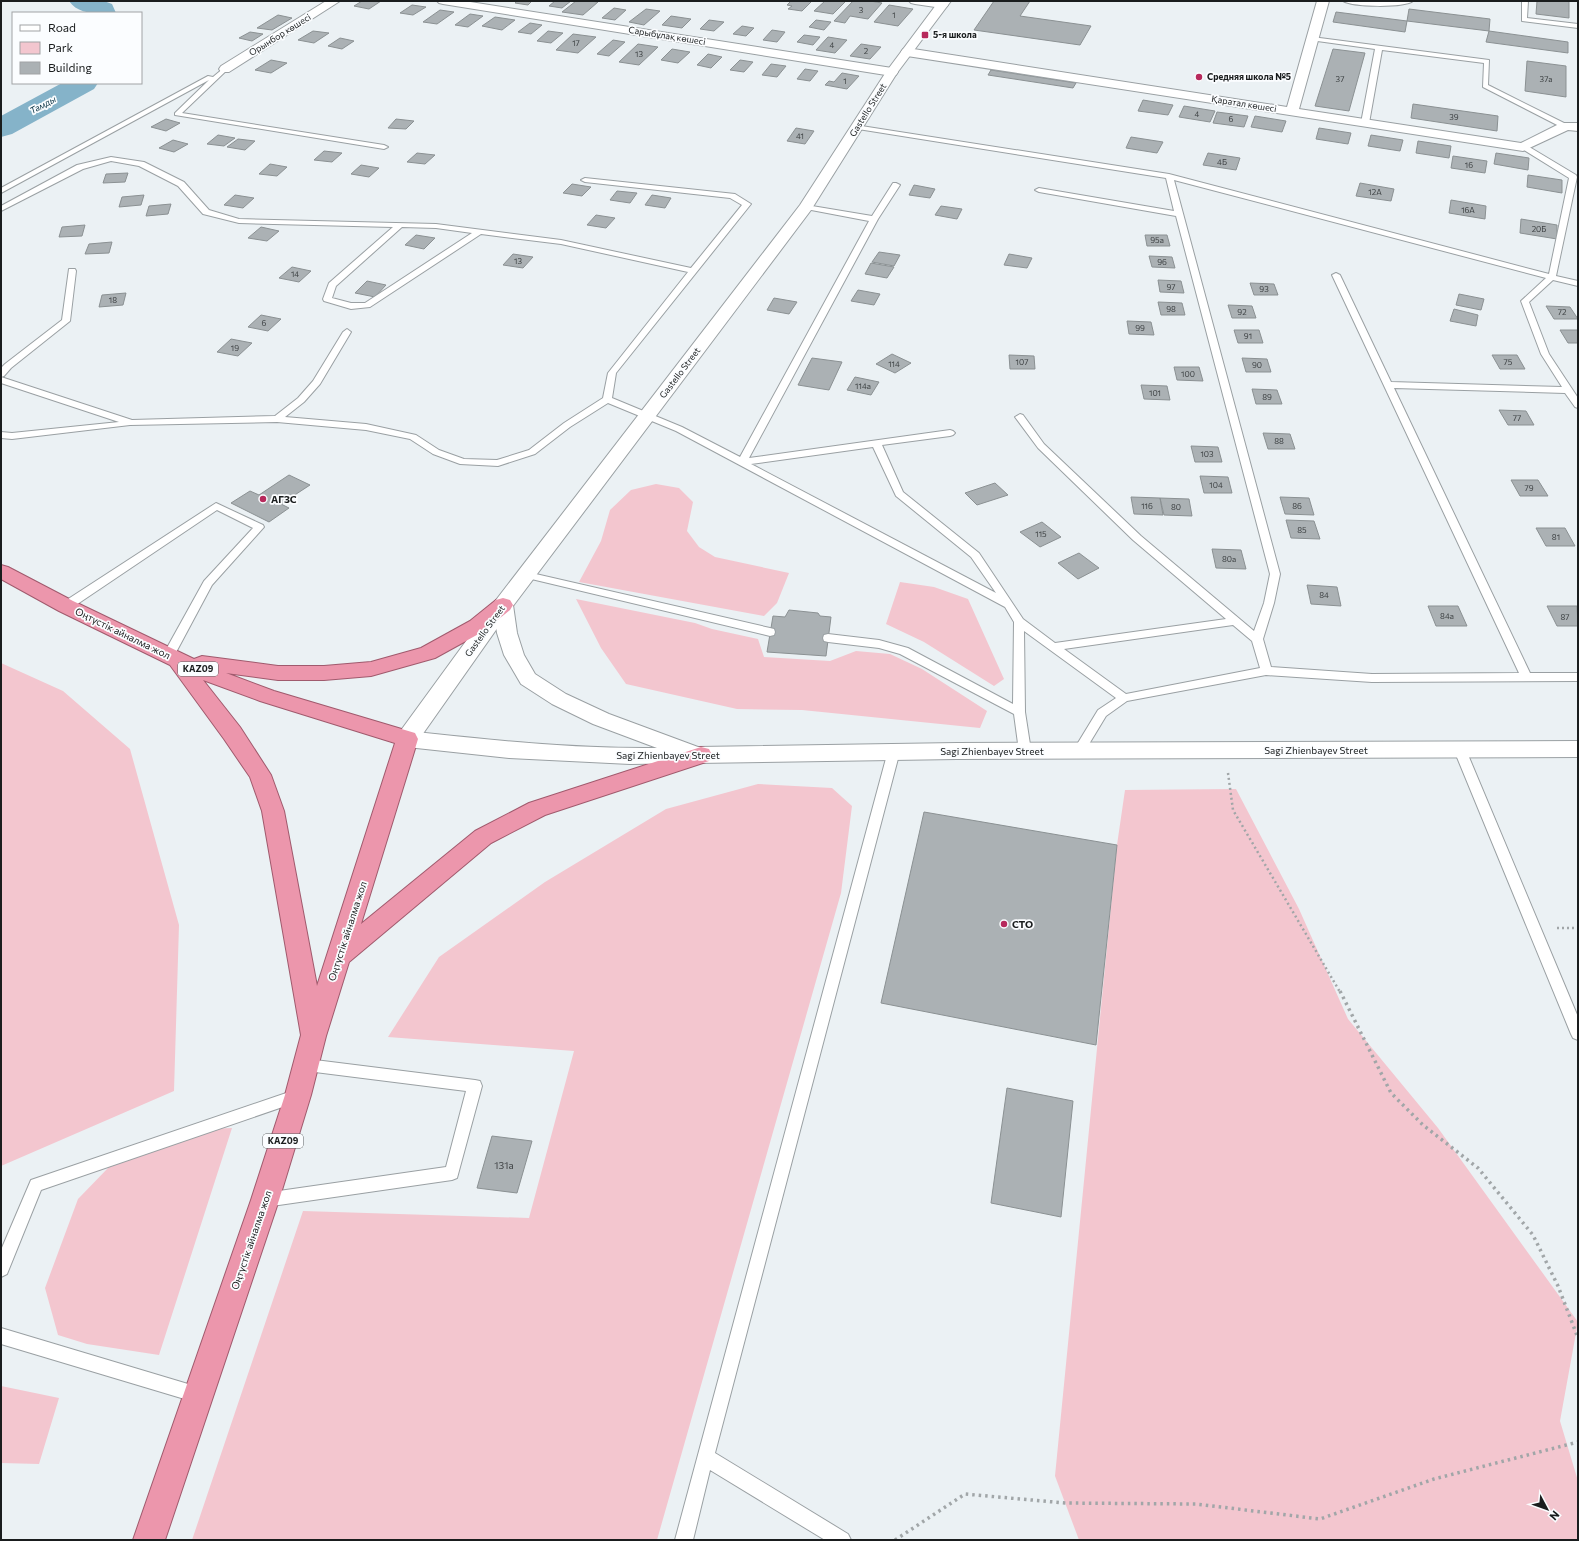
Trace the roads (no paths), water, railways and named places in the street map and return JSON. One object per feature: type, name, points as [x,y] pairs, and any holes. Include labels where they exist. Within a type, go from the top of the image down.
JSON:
[{"type":"highway","name":"Оңтүстік айналма жол","points":[[1,571],[66,606],[222,680],[267,696],[407,739],[313,1036],[307,1065],[265,1200],[149,1540]]},
{"type":"highway","points":[[173,658],[278,673],[371,669],[428,653],[477,626],[503,605]]},
{"type":"highway","name":"KAZ09","points":[[173,658],[232,733],[260,774],[273,811],[313,1036]]},
{"type":"highway","points":[[339,956],[483,837],[538,809],[701,756]]},
{"type":"street","name":"Орынбор көшесі","points":[[225,69],[334,1]]},
{"type":"street","name":"Сарыбұлақ көшесі","points":[[443,1],[892,72]]},
{"type":"street","points":[[915,1],[944,3]]},
{"type":"street","points":[[1292,112],[1323,1]]},
{"type":"street","name":"Gastello Street","points":[[407,739],[503,605],[806,207],[892,72],[944,3]]},
{"type":"street","name":"Қаратал көшесі","points":[[907,52],[1523,147]]},
{"type":"street","points":[[1523,147],[1572,127]]},
{"type":"street","points":[[503,605],[507,633],[514,655],[528,679],[559,699],[601,719],[701,756]]},
{"type":"street","name":"Sagi Zhienbayev Street","points":[[407,739],[509,750],[580,755],[701,756],[894,752],[1578,749]]},
{"type":"lane","points":[[1346,1],[1362,3],[1397,3],[1410,1]]},
{"type":"lane","points":[[1524,1],[1524,20],[1578,26]]},
{"type":"lane","points":[[1312,39],[1487,61],[1485,86],[1572,127]]},
{"type":"lane","points":[[1365,123],[1380,47]]},
{"type":"lane","points":[[225,69],[177,114],[384,147]]},
{"type":"lane","points":[[1,191],[225,69]]},
{"type":"lane","points":[[858,127],[1169,176],[1578,284]]},
{"type":"lane","points":[[1523,147],[1574,177],[1552,277],[1525,301],[1545,354],[1578,405]]},
{"type":"lane","points":[[1,209],[80,167],[111,159],[141,164],[181,184],[206,212],[239,220],[436,226],[561,242],[693,271]]},
{"type":"lane","points":[[1169,176],[1275,574],[1268,603],[1256,639]]},
{"type":"lane","points":[[1,435],[12,436],[131,423],[277,419],[366,427],[413,438],[436,452],[463,462],[498,463],[532,452],[567,425],[607,399],[612,373],[748,204],[732,196],[584,180]]},
{"type":"lane","points":[[742,462],[874,219],[896,185]]},
{"type":"lane","points":[[1039,190],[1179,214]]},
{"type":"lane","points":[[806,207],[874,219]]},
{"type":"lane","points":[[400,225],[332,285],[328,299],[351,306],[367,305],[479,232]]},
{"type":"lane","points":[[1,374],[8,366],[66,321],[72,272]]},
{"type":"lane","points":[[1336,275],[1526,677]]},
{"type":"lane","points":[[277,419],[301,400],[317,382],[347,332]]},
{"type":"lane","points":[[1,380],[131,423]]},
{"type":"lane","points":[[1388,385],[1568,390]]},
{"type":"lane","points":[[607,399],[649,415],[679,429],[1009,605]]},
{"type":"lane","points":[[1020,416],[1040,446],[1137,538],[1256,639],[1266,671]]},
{"type":"lane","points":[[742,462],[950,433]]},
{"type":"lane","points":[[876,443],[899,494],[975,555],[1019,622],[1124,698]]},
{"type":"lane","points":[[66,606],[216,506],[259,527],[208,583],[173,658]]},
{"type":"lane","points":[[527,575],[770,632]]},
{"type":"lane","points":[[1054,647],[1235,621]]},
{"type":"lane","points":[[1019,622],[1019,712],[1025,751]]},
{"type":"lane","points":[[828,638],[879,644],[904,651],[1019,712]]},
{"type":"lane","points":[[1079,751],[1102,713],[1124,698],[1266,671],[1372,678],[1578,677]]},
{"type":"lane","points":[[1460,750],[1578,1034]]},
{"type":"lane","points":[[684,1540],[894,752]]},
{"type":"lane","points":[[265,1200],[452,1172],[475,1086],[307,1065]]},
{"type":"lane","points":[[1,1269],[36,1185],[298,1095]]},
{"type":"lane","points":[[1,1336],[198,1395]]},
{"type":"lane","points":[[705,1457],[842,1540]]},
{"type":"waterway","name":"Тамды","points":[[82,1],[103,10],[103,12]]},
{"type":"waterway","name":"Тамды","points":[[1,128],[82,84]]},
{"type":"place","name":"5-я школа","points":[[925,35]]},
{"type":"place","name":"Средняя школа №5","points":[[1199,77]]},
{"type":"place","name":"АГЗС","points":[[263,499]]},
{"type":"place","name":"СТО","points":[[1004,924]]}]
